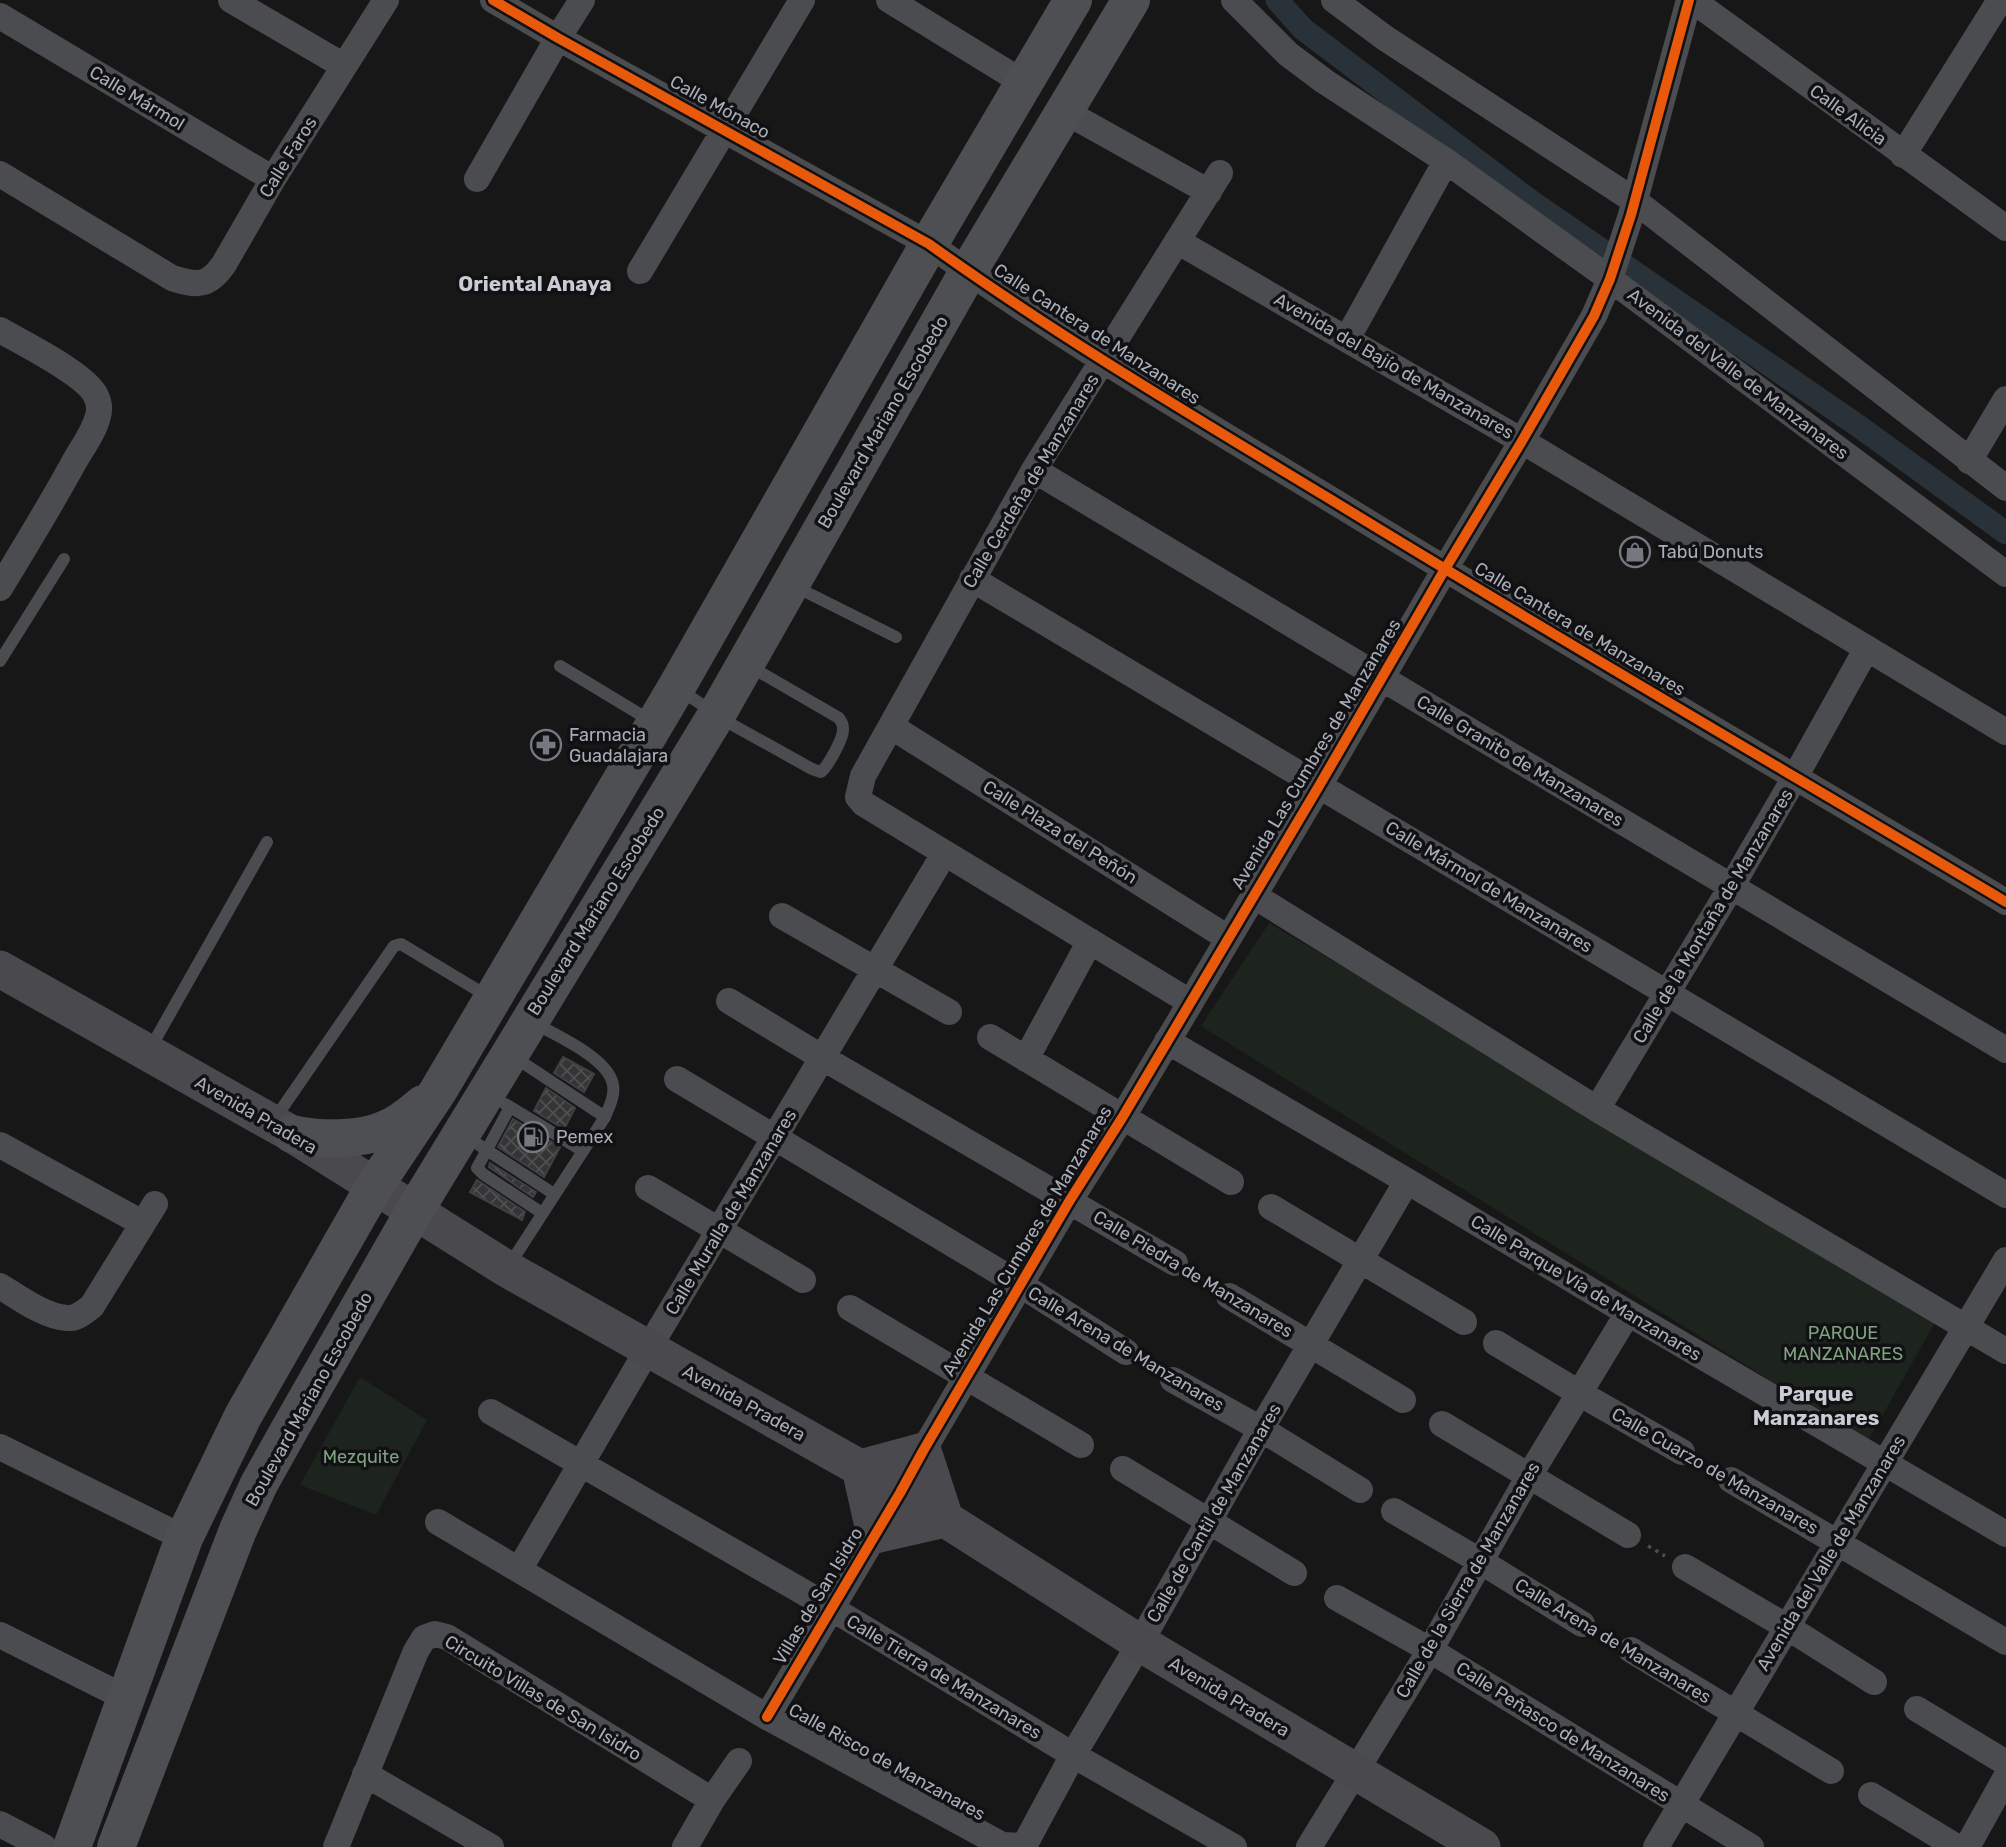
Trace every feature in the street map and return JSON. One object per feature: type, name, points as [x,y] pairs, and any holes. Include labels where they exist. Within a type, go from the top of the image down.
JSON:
[{"type":"main road","points":[[72,1847],[184,1538],[243,1416],[374,1187],[438,1091],[676,688],[929,244],[1073,0]]},
{"type":"main road","name":"Boulevard Mariano Escobedo","points":[[116,1847],[238,1530],[259,1484],[415,1210],[474,1142],[498,1099],[509,1054],[717,714],[968,272],[1131,0]]},
{"type":"main road","points":[[282,1128],[309,1138],[360,1136],[386,1130],[438,1091]]},
{"type":"street","points":[[231,0],[344,66]]},
{"type":"street","name":"Calle Faros","points":[[0,174],[172,278],[202,284],[215,277],[386,0]]},
{"type":"street","name":"Calle Mónaco","points":[[494,0],[929,244]]},
{"type":"street","points":[[477,179],[582,0]]},
{"type":"street","points":[[640,271],[802,0]]},
{"type":"street","points":[[888,0],[1024,83]]},
{"type":"street","name":"Avenida del Valle de Manzanares","points":[[1234,0],[1288,54],[1324,81],[1612,276],[2006,574]]},
{"type":"street","points":[[1334,0],[1633,208],[2006,488]]},
{"type":"street","name":"Avenida Las Cumbres de Manzanares","points":[[900,1493],[1070,1200],[1122,1118],[1319,786],[1594,316],[1612,276],[1633,208],[1690,0]]},
{"type":"street","name":"Calle Alicia","points":[[1690,0],[2006,228]]},
{"type":"street","points":[[1903,155],[2000,0]]},
{"type":"street","name":"Calle Mármol","points":[[0,16],[273,180]]},
{"type":"street","name":"Calle Cerdeña de Manzanares","points":[[944,854],[864,804],[858,797],[863,776],[1034,470],[1214,183],[1064,111]]},
{"type":"street","points":[[1347,339],[1446,162]]},
{"type":"street","name":"Avenida del Bajío de Manzanares","points":[[1177,241],[1522,441],[2006,732]]},
{"type":"street","name":"Calle Cantera de Manzanares","points":[[929,244],[1104,362],[1444,569],[2006,902]]},
{"type":"street","points":[[0,330],[65,368],[85,383],[95,393],[99,405],[98,417],[91,431],[0,588]]},
{"type":"street","points":[[1969,461],[2006,399]]},
{"type":"street","name":"Calle Granito de Manzanares","points":[[1034,470],[1382,677],[1730,889],[2006,1050]]},
{"type":"street","name":"Calle Mármol de Manzanares","points":[[972,579],[2006,1195]]},
{"type":"street","name":"Calle de la Montaña de Manzanares","points":[[1597,1109],[1730,889],[1867,648]]},
{"type":"street","name":"Calle Plaza del Peñón","points":[[891,727],[1228,938]]},
{"type":"street","points":[[944,854],[1190,1002]]},
{"type":"street","name":"Calle Muralla de Manzanares","points":[[519,1570],[944,854]]},
{"type":"street","points":[[1253,895],[1597,1109],[2006,1351]]},
{"type":"street","points":[[782,916],[950,1012]]},
{"type":"street","points":[[1026,1059],[1090,941]]},
{"type":"street","name":"Avenida Pradera","points":[[0,969],[282,1128],[507,1269],[860,1468],[1140,1643],[1482,1847]]},
{"type":"street","name":"Calle Piedra de Manzanares","points":[[729,1001],[1175,1263]]},
{"type":"street","points":[[990,1037],[1231,1182]]},
{"type":"street","name":"Calle Parque Vía de Manzanares","points":[[1167,1041],[2006,1534]]},
{"type":"street","name":"Calle Arena de Manzanares","points":[[677,1079],[1021,1285],[1126,1352]]},
{"type":"street","points":[[0,1145],[148,1214],[92,1306],[81,1315],[69,1319],[56,1316],[0,1286]]},
{"type":"street","name":"Calle de Cantil de Manzanares","points":[[1023,1847],[1073,1755],[1407,1181]]},
{"type":"street","points":[[648,1188],[803,1280]]},
{"type":"street","points":[[1270,1207],[1464,1322]]},
{"type":"street","name":"Avenida del Valle de Manzanares","points":[[1656,1847],[2006,1260]]},
{"type":"street","name":"Calle Piedra de Manzanares","points":[[1229,1296],[1403,1400]]},
{"type":"street","points":[[850,1308],[1081,1445]]},
{"type":"street","name":"Calle de la Sierra de Manzanares","points":[[1309,1847],[1430,1650],[1528,1476],[1628,1313]]},
{"type":"street","name":"Calle Cuarzo de Manzanares","points":[[1496,1343],[1682,1452]]},
{"type":"street","name":"Calle Arena de Manzanares","points":[[1173,1380],[1261,1429],[1360,1490]]},
{"type":"street","name":"Calle Tierra de Manzanares","points":[[491,1412],[831,1608],[1073,1755],[1234,1847]]},
{"type":"street","points":[[1442,1424],[1628,1535]]},
{"type":"street","points":[[0,1447],[184,1538]]},
{"type":"street","points":[[923,1451],[945,1519],[875,1535],[860,1468],[923,1451]]},
{"type":"street","points":[[1123,1469],[1294,1573]]},
{"type":"street","name":"Calle Cuarzo de Manzanares","points":[[1731,1480],[2006,1642]]},
{"type":"street","name":"Villas de San Isidro","points":[[767,1717],[900,1493]]},
{"type":"street","name":"Calle Arena de Manzanares","points":[[1394,1511],[1583,1624]]},
{"type":"street","name":"Calle Risco de Manzanares","points":[[438,1522],[767,1717],[1003,1845],[1023,1847]]},
{"type":"street","points":[[1685,1567],[1874,1682]]},
{"type":"street","name":"Calle Peñasco de Manzanares","points":[[1337,1598],[1430,1650],[1751,1847]]},
{"type":"street","name":"Circuito Villas de San Isidro","points":[[336,1847],[416,1651],[424,1638],[435,1634],[447,1637],[712,1800]]},
{"type":"street","points":[[0,1635],[126,1698]]},
{"type":"street","name":"Calle Arena de Manzanares","points":[[1631,1650],[1831,1771]]},
{"type":"street","points":[[1917,1709],[2006,1763]]},
{"type":"street","points":[[685,1847],[712,1800],[739,1761]]},
{"type":"street","points":[[365,1774],[491,1847]]},
{"type":"street","points":[[1966,1847],[2006,1777]]},
{"type":"street","points":[[1871,1795],[1957,1847]]},
{"type":"street","points":[[0,1824],[44,1847]]},
{"type":"lane","points":[[0,661],[64,559]]},
{"type":"lane","points":[[791,584],[896,637]]},
{"type":"lane","points":[[676,688],[731,724],[821,772],[826,768],[843,732],[839,718],[747,662]]},
{"type":"lane","points":[[561,666],[655,723]]},
{"type":"lane","points":[[147,1054],[267,842]]},
{"type":"lane","points":[[282,1128],[394,946],[401,944],[492,999]]},
{"type":"lane","points":[[507,1269],[605,1117],[614,1088],[610,1073],[597,1061],[529,1021]]},
{"type":"lane","points":[[509,1054],[605,1117]]},
{"type":"lane","points":[[498,1099],[583,1152]]},
{"type":"lane","points":[[474,1142],[554,1194]]},
{"type":"lane","points":[[474,1142],[477,1168],[482,1174],[542,1213]]},
{"type":"path","points":[[1628,1535],[1685,1567]]},
{"type":"green space","name":"PARQUE MANZANARES","points":[[1269,923],[1937,1319],[1868,1441],[1201,1026]]},
{"type":"green space","name":"Mezquite","points":[[360,1377],[427,1420],[376,1515],[300,1485]]},
{"type":"building","points":[[563,1057],[594,1074],[584,1092],[554,1073]]},
{"type":"building","points":[[546,1088],[575,1108],[564,1129],[534,1111]]},
{"type":"building","points":[[513,1119],[560,1147],[544,1177],[498,1147]]},
{"type":"building","points":[[490,1163],[536,1192],[533,1197],[489,1167]]},
{"type":"building","points":[[477,1180],[525,1212],[522,1220],[470,1192]]},
{"type":"waterway","points":[[1277,0],[1303,29],[1532,202],[1857,425],[2006,533]]},
{"type":"cycle path","points":[[493,0],[929,244],[1174,405],[1494,599],[2006,902]]},
{"type":"cycle path","points":[[767,1717],[1594,316],[1610,279],[1631,215],[1689,0]]},
{"type":"place","name":"Tabú Donuts","points":[[1635,552]]},
{"type":"place","name":"Farmacia Guadalajara","points":[[546,745]]},
{"type":"place","name":"Pemex","points":[[533,1137]]},
{"type":"district","name":"Oriental Anaya","points":[[535,283]]},
{"type":"district","name":"Parque Manzanares","points":[[1816,1405]]}]
